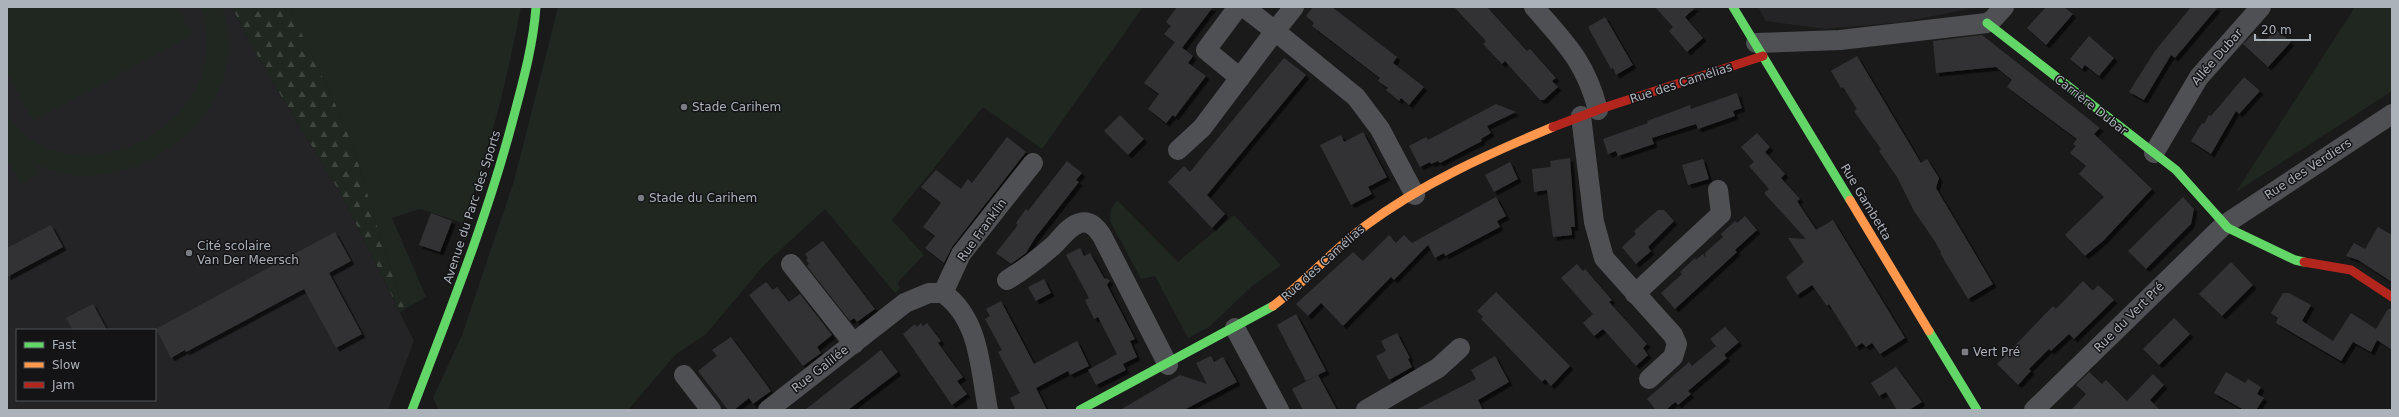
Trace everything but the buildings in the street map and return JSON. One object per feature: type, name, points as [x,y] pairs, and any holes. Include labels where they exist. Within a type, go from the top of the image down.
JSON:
[{"type":"street","points":[[1238,7],[1206,50],[1240,78]]},
{"type":"street","points":[[1244,7],[1356,97],[1380,129],[1415,195]]},
{"type":"street","points":[[1178,150],[1202,128],[1294,7]]},
{"type":"street","points":[[1534,7],[1568,45],[1584,67],[1591,84],[1590,113],[1598,243],[1609,264],[1673,335],[1677,344],[1673,356],[1649,379]]},
{"type":"street","name":"Rue Gambetta","points":[[1733,7],[1977,410]]},
{"type":"street","points":[[1759,49],[1987,23],[1994,19],[2004,7]]},
{"type":"street","name":"Allée Dubar","points":[[2154,153],[2199,77],[2261,7]]},
{"type":"street","name":"Avenue du Parc des Sports","points":[[412,410],[470,259],[494,185],[520,92],[537,10]]},
{"type":"street","name":"Carrière Dubar","points":[[1987,23],[2182,176],[2224,225],[2238,235],[2295,260],[2357,272],[2392,297]]},
{"type":"street","name":"Rue des Camélias","points":[[1080,410],[1168,365],[1235,328],[1286,297],[1359,229],[1415,195],[1504,149],[1590,113],[1759,49]]},
{"type":"street","name":"Rue des Verdiers","points":[[2224,225],[2392,114]]},
{"type":"street","name":"Rue Franklin","points":[[943,293],[961,254],[1033,163]]},
{"type":"street","points":[[1635,294],[1721,214],[1718,190]]},
{"type":"street","points":[[1007,280],[1030,265],[1070,228],[1080,223],[1089,223],[1097,228],[1102,236],[1168,365]]},
{"type":"street","name":"Rue du Vert Pré","points":[[2034,410],[2224,225]]},
{"type":"street","name":"Rue Galilée","points":[[792,264],[854,344]]},
{"type":"street","name":"Rue Galilée","points":[[768,410],[905,303],[929,293],[943,293]]},
{"type":"street","points":[[943,293],[955,302],[971,326],[988,410]]},
{"type":"street","points":[[1235,328],[1278,410]]},
{"type":"street","points":[[1366,410],[1433,372],[1460,348]]},
{"type":"street","points":[[684,375],[711,410]]},
{"type":"shaded area","name":"Cité scolaire Van Der Meersch","points":[[7,7],[232,7],[263,66],[341,194],[414,341],[388,410],[7,410]]},
{"type":"shaded area","points":[[1758,7],[1979,7],[1903,22],[1825,29],[1766,21]]},
{"type":"green space","points":[[7,7],[177,7],[192,35],[33,121],[7,73]]},
{"type":"green space","points":[[200,7],[222,7],[228,40],[225,71],[214,99],[196,124],[173,146],[145,162],[115,172],[83,176],[57,172],[33,163],[38,174],[21,184],[7,159],[7,115],[37,143],[72,155],[110,153],[146,139],[176,116],[198,84],[207,47]]},
{"type":"green space","points":[[232,7],[289,7],[339,112],[354,150],[398,294],[405,309],[400,312],[341,194],[263,66]]},
{"type":"green space","points":[[289,7],[521,7],[510,62],[489,143],[463,223],[420,209],[392,218],[426,297],[405,309],[398,294],[354,150],[339,112]]},
{"type":"green space","name":"Stade du Carihem","points":[[558,7],[1143,7],[1042,149],[983,107],[892,220],[924,255],[898,282],[900,289],[895,293],[825,209],[765,264],[706,334],[676,354],[628,410],[439,410],[433,398],[462,335],[514,181]]},
{"type":"green space","points":[[2355,7],[2392,7],[2392,91],[2236,192]]},
{"type":"green space","points":[[1117,200],[1178,262],[1234,215],[1281,265],[1251,287],[1209,327],[1188,338],[1155,276],[1141,279],[1110,221],[1111,209]]},
{"type":"traffic: fast","points":[[412,410],[466,268],[502,160],[527,66],[535,22],[536,7]]},
{"type":"traffic: fast","points":[[1733,7],[1850,200]]},
{"type":"traffic: fast","points":[[1987,23],[2176,170],[2228,228],[2295,260],[2304,262]]},
{"type":"traffic: fast","points":[[1080,410],[1273,306]]},
{"type":"traffic: fast","points":[[1929,331],[1977,410]]},
{"type":"traffic: slow","points":[[1273,306],[1341,246],[1386,211],[1432,183],[1480,159],[1553,127]]},
{"type":"traffic: slow","points":[[1850,200],[1929,331]]},
{"type":"traffic: jam","points":[[1553,127],[1603,108],[1763,56]]},
{"type":"traffic: jam","points":[[2304,262],[2351,270],[2392,297]]},
{"type":"place","name":"Stade Carihem","points":[[684,107]]},
{"type":"place","name":"Stade du Carihem","points":[[641,198]]},
{"type":"place","name":"Cité scolaire Van Der Meersch","points":[[189,253]]},
{"type":"place","name":"Vert Pré","points":[[1965,352]]}]
